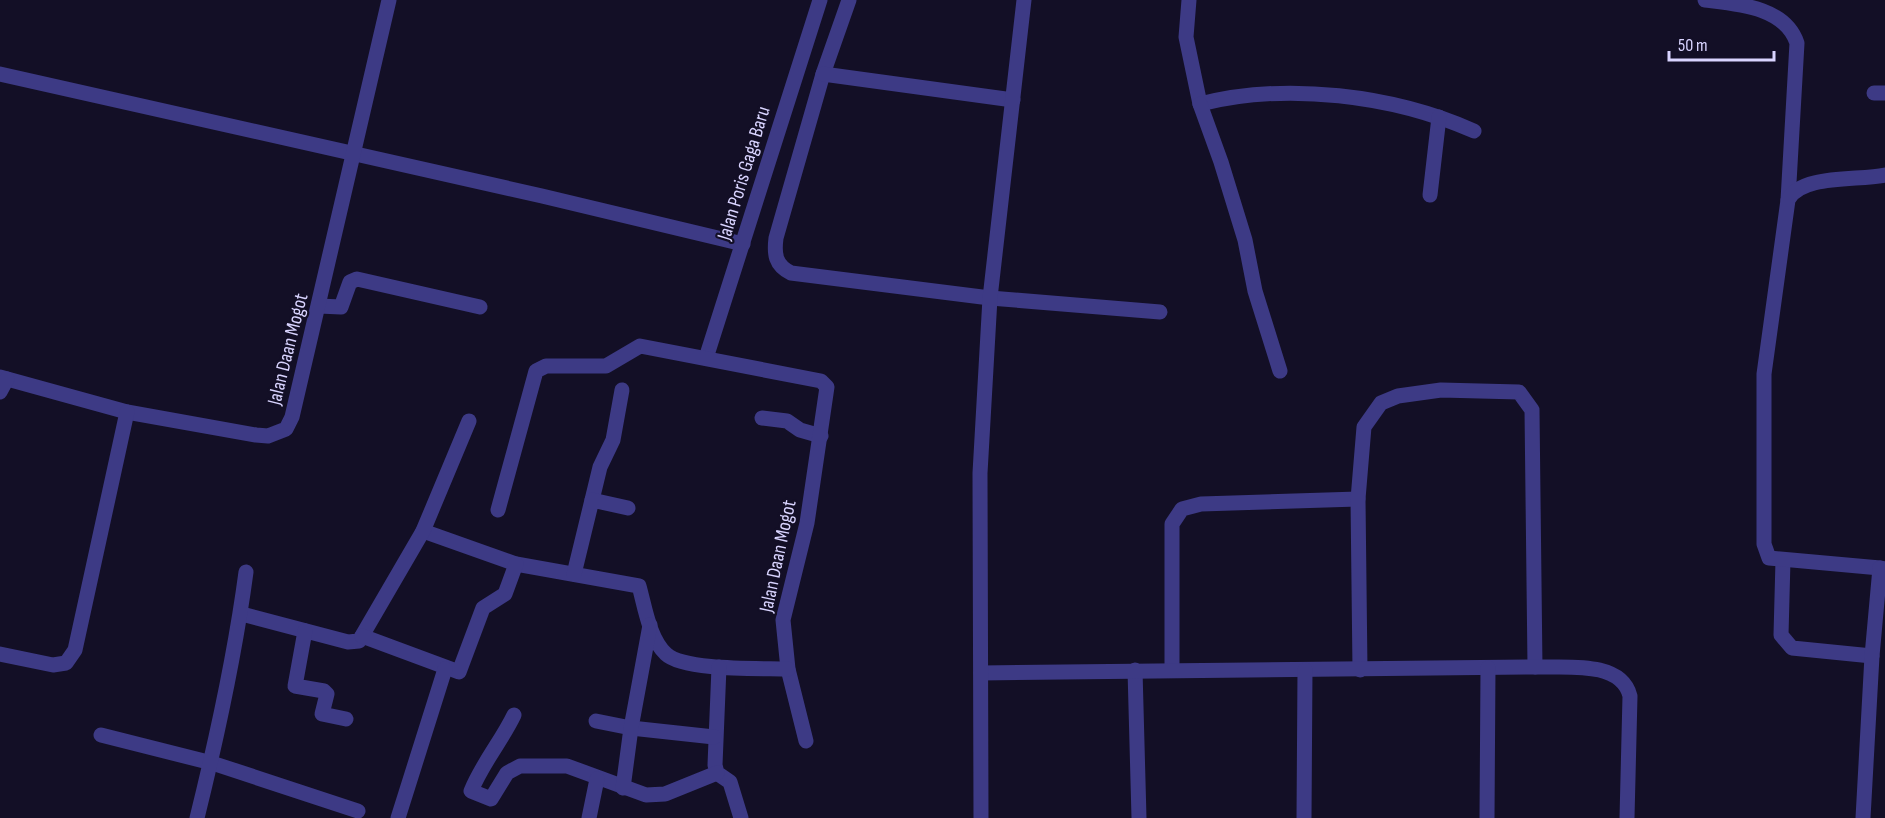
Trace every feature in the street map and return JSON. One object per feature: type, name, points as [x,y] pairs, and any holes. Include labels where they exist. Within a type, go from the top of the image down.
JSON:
[{"type":"street","name":"Jalan Daan Mogot","points":[[2,383],[127,412],[256,435],[278,434],[286,429],[292,417],[319,306],[389,0]]},
{"type":"street","name":"Jalan Poris Gaga Baru","points":[[706,358],[820,0]]},
{"type":"street","points":[[849,0],[823,74],[776,238],[776,259],[782,268],[791,273],[990,298],[1161,312]]},
{"type":"street","points":[[981,818],[980,473],[990,298],[1024,0]]},
{"type":"street","points":[[1189,0],[1186,37],[1200,104],[1242,229],[1255,291],[1280,371]]},
{"type":"street","points":[[1706,0],[1754,8],[1786,23],[1797,43],[1788,200],[1764,374],[1764,543],[1769,558],[1882,568],[1872,656],[1863,818]]},
{"type":"street","points":[[0,74],[743,244]]},
{"type":"street","points":[[823,74],[1013,100]]},
{"type":"street","points":[[1200,104],[1223,98],[1287,92],[1345,98],[1439,117],[1474,131]]},
{"type":"street","points":[[1430,195],[1439,117]]},
{"type":"street","points":[[1788,200],[1797,188],[1826,181],[1885,176]]},
{"type":"street","points":[[319,306],[342,307],[350,282],[357,279],[480,307]]},
{"type":"street","points":[[498,510],[536,371],[546,366],[606,366],[640,346],[706,358]]},
{"type":"street","name":"Jalan Daan Mogot","points":[[706,358],[821,381],[827,387],[807,523],[783,620],[788,669],[806,741]]},
{"type":"street","points":[[574,574],[600,467],[614,440],[622,390]]},
{"type":"street","points":[[1360,670],[1358,499],[1364,427],[1381,403],[1398,396],[1441,390],[1519,392],[1532,410],[1535,666]]},
{"type":"street","points":[[0,654],[53,665],[66,663],[75,650],[127,412]]},
{"type":"street","points":[[762,418],[787,421],[800,430],[821,436]]},
{"type":"street","points":[[242,614],[353,642],[362,636],[423,531],[469,421]]},
{"type":"street","points":[[1172,670],[1172,524],[1182,509],[1201,504],[1358,499]]},
{"type":"street","points":[[592,500],[628,508]]},
{"type":"street","points":[[423,531],[516,564],[639,586],[655,639],[666,654],[678,661],[719,667],[788,669]]},
{"type":"street","points":[[1782,560],[1781,627],[1782,635],[1792,648],[1872,656]]},
{"type":"street","points":[[362,636],[445,669],[459,672],[483,608],[505,594],[516,564]]},
{"type":"street","points":[[197,818],[212,763],[242,614],[246,572]]},
{"type":"street","points":[[623,788],[631,728],[651,624]]},
{"type":"street","points":[[305,631],[295,686],[324,691],[327,693],[322,714],[346,719]]},
{"type":"street","points":[[981,673],[1535,666],[1593,669],[1617,676],[1627,685],[1630,696],[1627,818]]},
{"type":"street","points":[[719,667],[714,737],[715,765],[717,773],[730,782],[741,818]]},
{"type":"street","points":[[1487,818],[1488,668]]},
{"type":"street","points":[[398,818],[445,669]]},
{"type":"street","points":[[1135,670],[1139,818]]},
{"type":"street","points":[[1304,818],[1305,670]]},
{"type":"street","points":[[514,715],[500,744],[485,760],[472,792],[491,799],[507,773],[520,766],[567,766],[597,779],[646,795],[665,794],[717,773]]},
{"type":"street","points":[[596,721],[631,728],[714,737]]},
{"type":"street","points":[[100,735],[212,763],[358,812]]},
{"type":"street","points":[[589,818],[597,779]]}]
